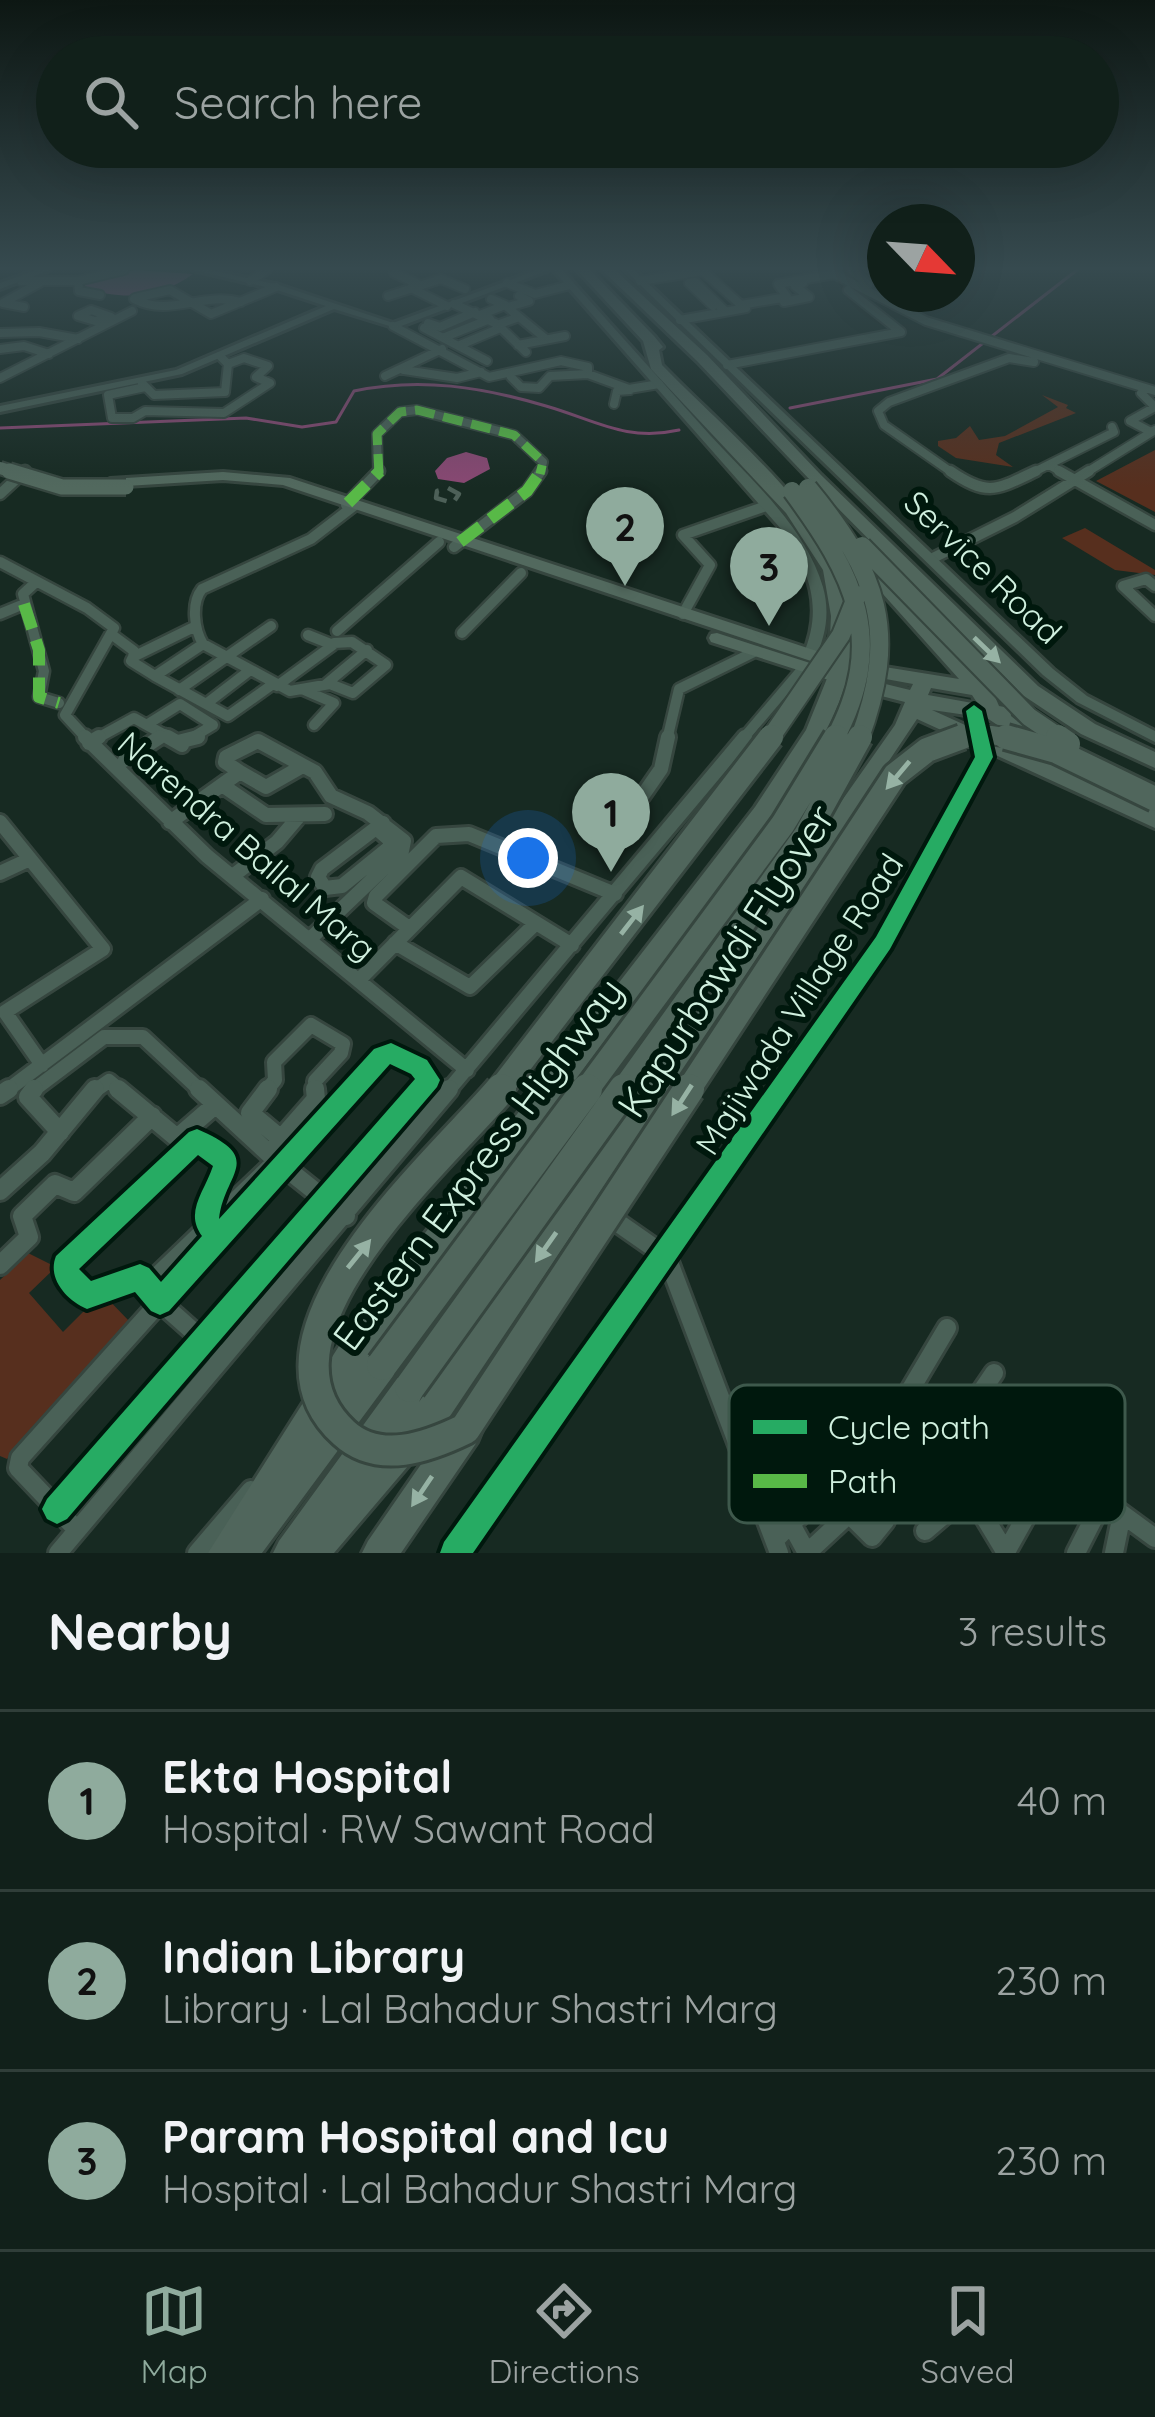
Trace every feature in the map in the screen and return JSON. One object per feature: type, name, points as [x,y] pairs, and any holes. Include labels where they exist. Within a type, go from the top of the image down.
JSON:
[{"type":"highway","points":[[673,342],[656,366],[792,512],[826,558],[837,586],[839,671],[809,742],[792,831]]},
{"type":"highway","points":[[311,1553],[436,1406],[581,1197],[792,831],[858,686],[864,630],[857,595],[834,545],[800,490],[691,342]]},
{"type":"highway","points":[[693,342],[901,564],[1031,691],[1088,729],[1155,761]]},
{"type":"highway","points":[[800,490],[833,514],[1029,717],[1058,738],[1155,788]]},
{"type":"highway","points":[[792,831],[838,786],[869,723],[884,666],[885,637],[876,593],[833,514]]},
{"type":"highway","points":[[826,558],[854,569],[901,564]]},
{"type":"highway","points":[[872,570],[982,705],[1025,737],[1155,803]]},
{"type":"highway","points":[[465,1429],[404,1452],[377,1450],[352,1440],[332,1419],[321,1392],[315,1357],[322,1319],[346,1270],[509,1079],[763,751],[845,627],[857,595]]},
{"type":"highway","points":[[839,671],[918,697],[1057,708]]},
{"type":"highway","points":[[982,705],[1031,691]]},
{"type":"highway","points":[[226,1553],[357,1346],[792,831],[918,697]]},
{"type":"highway","points":[[918,697],[982,740],[1155,820]]},
{"type":"highway","name":"Kapurbawdi Flyover","points":[[380,1553],[895,776],[918,752],[969,734],[1029,741],[1155,803]]},
{"type":"highway","name":"Eastern Express Highway","points":[[240,1553],[792,831]]},
{"type":"highway","name":"Eastern Express Highway","points":[[291,1553],[792,831]]},
{"type":"main road","points":[[8,470],[58,490],[98,492],[221,483],[309,495],[451,544],[683,614],[839,671]]},
{"type":"main road","points":[[451,544],[521,573],[755,651],[807,661]]},
{"type":"street","points":[[0,378],[70,342]]},
{"type":"street","points":[[225,361],[262,342]]},
{"type":"street","points":[[427,342],[481,372],[511,377],[542,362],[568,359],[588,367],[588,374]]},
{"type":"street","points":[[455,342],[488,361]]},
{"type":"street","points":[[515,342],[526,352]]},
{"type":"street","points":[[518,345],[530,342]]},
{"type":"street","points":[[58,1553],[346,1216],[807,661],[820,632],[816,581],[766,506],[622,342]]},
{"type":"street","name":"Service Road","points":[[698,342],[730,365],[1048,672],[1082,699],[1155,737]]},
{"type":"street","points":[[730,365],[847,342]]},
{"type":"street","points":[[996,342],[1155,391]]},
{"type":"street","points":[[0,350],[24,346],[49,354]]},
{"type":"street","points":[[385,376],[442,350]]},
{"type":"street","points":[[240,358],[268,366],[256,377],[270,383],[224,413],[145,411],[133,418],[112,418],[108,395],[225,361],[240,358]]},
{"type":"street","points":[[1044,365],[1009,358],[889,402],[878,411],[884,425],[976,489],[999,489],[1114,432],[1112,427]]},
{"type":"street","points":[[0,360],[22,367]]},
{"type":"street","points":[[0,409],[143,384],[164,396],[225,392],[225,361]]},
{"type":"street","points":[[404,370],[457,378],[481,372]]},
{"type":"street","points":[[511,377],[521,387],[539,388],[550,376],[588,374],[629,389],[660,386]]},
{"type":"street","points":[[1116,379],[1112,385],[1152,400],[1155,407],[1130,421],[1153,431]]},
{"type":"street","points":[[614,404],[617,391],[660,386]]},
{"type":"street","points":[[0,562],[104,617],[114,628],[111,634],[134,651],[131,661],[179,690],[233,714],[275,685],[538,480],[543,462],[514,435],[417,410],[400,412],[377,434],[385,462],[381,472],[348,508],[311,539],[198,592],[196,626],[203,644],[275,685],[334,703],[314,725]]},
{"type":"street","points":[[933,558],[1015,517],[1153,431]]},
{"type":"street","points":[[1081,448],[1102,461]]},
{"type":"street","points":[[1048,465],[1155,525]]},
{"type":"street","points":[[0,494],[8,470]]},
{"type":"street","points":[[683,614],[710,565],[683,535],[766,506]]},
{"type":"street","points":[[462,633],[521,573]]},
{"type":"street","points":[[1152,609],[1123,586],[1146,579],[1155,586]]},
{"type":"street","points":[[35,583],[23,594],[37,631],[44,671],[39,697],[59,704]]},
{"type":"street","points":[[0,614],[24,604]]},
{"type":"street","points":[[133,657],[196,626]]},
{"type":"street","name":"Narendra Ballal Marg","points":[[111,634],[65,715],[170,822],[467,1070]]},
{"type":"street","points":[[179,690],[266,635]]},
{"type":"street","points":[[308,635],[352,642],[385,661],[385,668],[353,693],[325,685]]},
{"type":"street","points":[[155,676],[203,644]]},
{"type":"street","points":[[303,690],[325,685],[367,650]]},
{"type":"street","points":[[634,808],[661,769],[679,689],[755,651]]},
{"type":"street","points":[[206,704],[249,671]]},
{"type":"street","points":[[133,758],[176,741],[196,740],[214,725],[180,704],[148,724]]},
{"type":"street","points":[[982,705],[982,740]]},
{"type":"street","points":[[89,743],[123,717],[148,724],[176,741]]},
{"type":"street","name":"Majiwada Village Road","points":[[455,1553],[883,943],[981,763],[982,740]]},
{"type":"street","points":[[301,767],[266,787],[225,762],[258,741],[315,772],[331,796],[404,841],[402,851],[310,939]]},
{"type":"street","points":[[170,822],[240,772]]},
{"type":"street","points":[[223,785],[266,815],[325,814]]},
{"type":"street","points":[[234,875],[277,842],[300,815]]},
{"type":"street","points":[[0,822],[103,949],[2,1012],[42,1065]]},
{"type":"street","points":[[380,826],[392,841],[390,847],[342,886],[325,888],[318,877],[322,869],[380,826]]},
{"type":"street","points":[[409,928],[374,904],[376,896],[436,836],[446,834],[469,834],[615,894]]},
{"type":"street","points":[[0,873],[30,859]]},
{"type":"street","points":[[359,980],[461,878],[572,945]]},
{"type":"street","points":[[0,1095],[262,899]]},
{"type":"street","points":[[395,943],[470,987],[535,924]]},
{"type":"street","points":[[77,1530],[18,1468],[20,1458],[160,1302],[278,1155],[316,1099],[315,1081],[341,1052],[343,1043],[318,1024],[310,1025],[274,1062],[275,1080],[251,1108],[278,1155]]},
{"type":"street","points":[[60,1132],[28,1097],[31,1091],[104,1037],[142,1036],[215,1106],[346,1216]]},
{"type":"street","points":[[57,1509],[427,1088],[429,1080],[418,1067],[391,1053],[382,1056],[149,1284]]},
{"type":"street","points":[[0,1191],[60,1132],[99,1084],[109,1081],[177,1138],[215,1106]]},
{"type":"street","points":[[0,1264],[29,1237],[22,1216],[56,1184],[74,1192],[152,1116]]},
{"type":"street","points":[[208,1226],[206,1209],[227,1169],[226,1162],[197,1140],[65,1264],[64,1272],[87,1297],[140,1277],[160,1302],[222,1358]]},
{"type":"street","points":[[581,1197],[667,1257],[729,1411]]},
{"type":"street","points":[[909,1385],[947,1328]]},
{"type":"street","points":[[985,1385],[994,1372]]},
{"type":"street","points":[[197,1553],[293,1447]]},
{"type":"street","points":[[1125,1516],[1155,1538]]},
{"type":"street","points":[[779,1535],[807,1553],[839,1523]]},
{"type":"street","points":[[858,1523],[872,1537],[883,1523]]},
{"type":"street","points":[[925,1531],[934,1523]]},
{"type":"street","points":[[988,1523],[1006,1553]]},
{"type":"street","points":[[1006,1553],[1023,1523]]},
{"type":"street","points":[[1076,1553],[1091,1523]]},
{"type":"street","points":[[1114,1553],[1120,1523]]},
{"type":"shaded area","points":[[1042,395],[1076,413],[999,443],[996,455],[1013,467],[956,458],[938,446],[938,441],[956,438],[970,426],[979,440],[1005,436],[1058,407]]},
{"type":"shaded area","points":[[1155,450],[1155,512],[1096,481]]},
{"type":"shaded area","points":[[466,452],[487,458],[490,469],[464,483],[438,479],[435,471],[447,458]]},
{"type":"shaded area","points":[[1085,528],[1155,570],[1155,575],[1115,570],[1062,538]]},
{"type":"shaded area","points":[[28,1253],[56,1267],[29,1293],[63,1332],[102,1293],[130,1322],[7,1459],[0,1456],[0,1280]]},
{"type":"waterway","points":[[790,408],[937,379],[984,342]]},
{"type":"waterway","points":[[0,428],[246,418],[302,427],[336,422],[354,391],[427,385],[498,394],[627,431],[679,430]]},
{"type":"railway","points":[[448,488],[459,494],[453,503],[436,498],[437,491],[448,488]]},
{"type":"marked path","points":[[348,503],[376,479],[381,468],[377,434],[400,412],[417,410],[514,435],[543,462],[538,480],[460,542]]},
{"type":"marked path","points":[[24,604],[39,650],[39,697],[59,703]]},
{"type":"cycle path","points":[[455,1553],[883,943],[984,757],[974,711]]},
{"type":"cycle path","points":[[57,1509],[429,1080],[419,1067],[391,1053],[382,1056],[160,1302],[140,1277],[87,1296],[64,1272],[65,1265],[197,1140],[226,1161],[207,1210],[208,1226]]},
{"type":"place","name":"Indian Library","points":[[625,586]]},
{"type":"place","name":"Param Hospital and Icu","points":[[769,626]]},
{"type":"place","name":"Ekta Hospital","points":[[611,872]]}]
